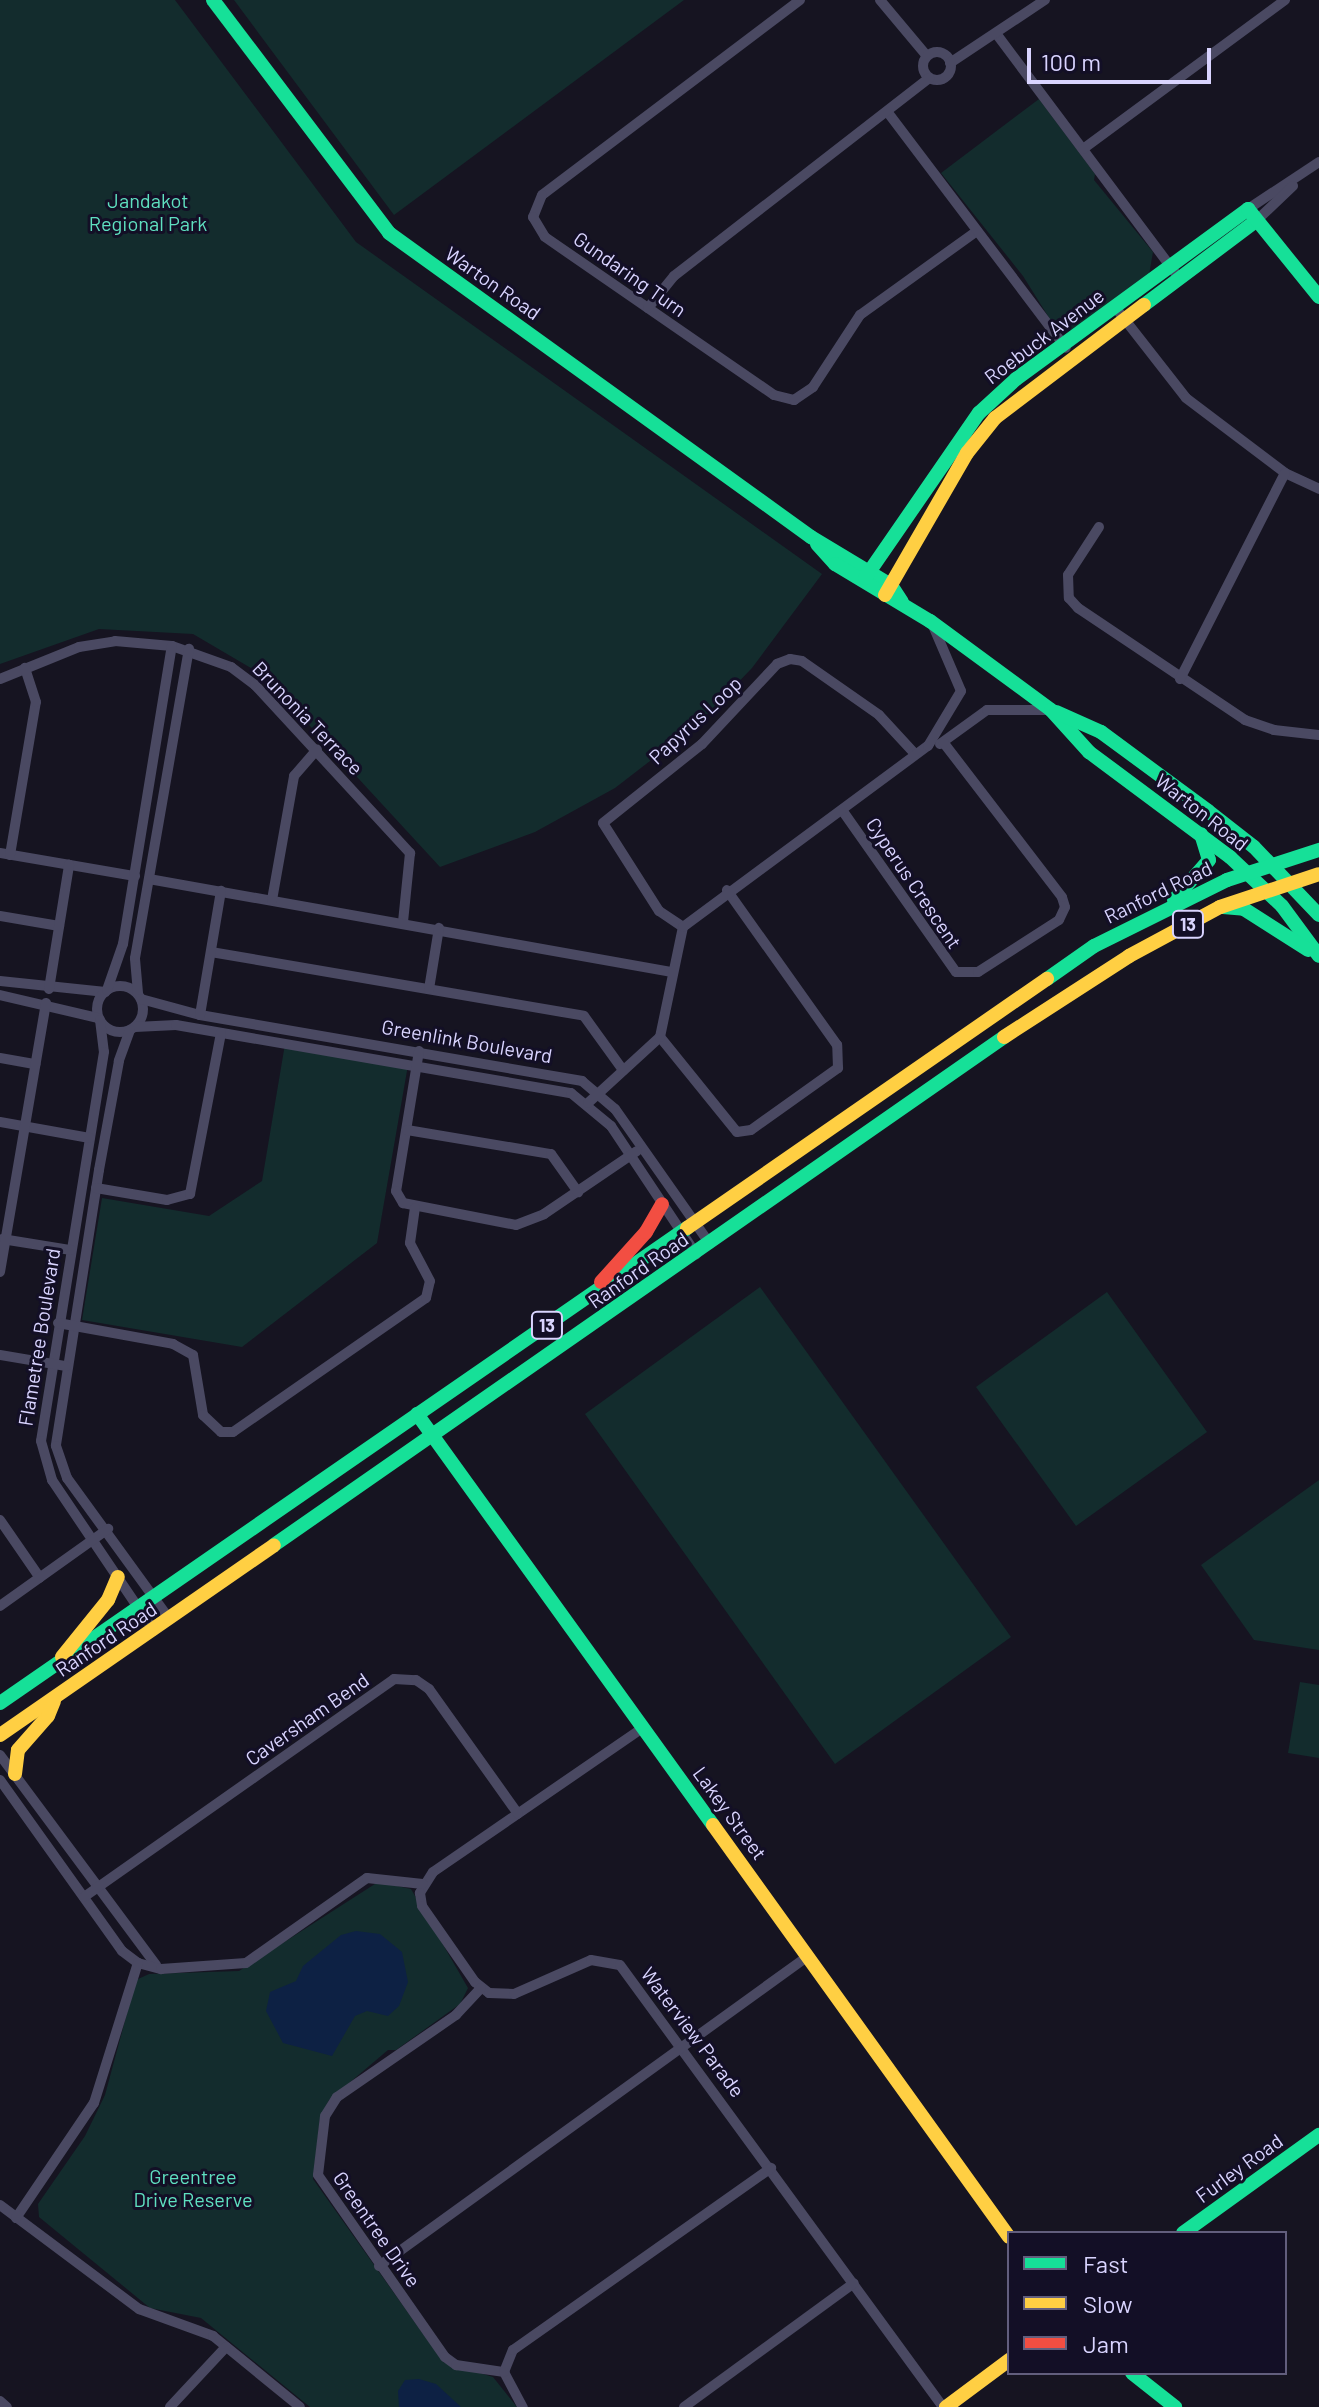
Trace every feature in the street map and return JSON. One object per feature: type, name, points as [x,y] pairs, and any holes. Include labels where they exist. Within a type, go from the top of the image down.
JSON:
[{"type":"main road","name":"Warton Road","points":[[213,0],[389,233],[811,537],[835,564],[866,576],[888,590],[1051,710],[1089,752],[1200,833],[1247,873],[1266,891],[1319,957]]},
{"type":"main road","name":"Roebuck Avenue","points":[[977,428],[1073,357],[1120,313],[1252,215]]},
{"type":"main road","points":[[1252,215],[1319,297]]},
{"type":"main road","name":"Roebuck Avenue","points":[[866,576],[921,513],[977,428],[1016,379],[1063,345],[1120,313]]},
{"type":"main road","name":"Roebuck Avenue","points":[[888,590],[921,513]]},
{"type":"main road","name":"Warton Road","points":[[1051,710],[1101,732],[1272,865],[1319,915]]},
{"type":"main road","points":[[1171,905],[1209,860],[1200,833]]},
{"type":"main road","name":"Ranford Road","points":[[0,1703],[1094,946],[1171,905],[1247,873],[1319,850]]},
{"type":"main road","name":"Ranford Road","points":[[0,1735],[433,1438],[1037,1014],[1129,956],[1220,907],[1319,874]]},
{"type":"main road","points":[[1220,907],[1244,909],[1319,957]]},
{"type":"main road","points":[[950,1045],[971,1041],[1023,1009],[1037,1014]]},
{"type":"main road","points":[[593,1293],[646,1232],[662,1204]]},
{"type":"main road","name":"Lakey Street","points":[[417,1414],[1007,2234]]},
{"type":"main road","points":[[56,1665],[108,1600],[118,1577]]},
{"type":"main road","points":[[15,1774],[18,1750],[48,1716],[54,1699]]},
{"type":"main road","name":"Furley Road","points":[[1186,2231],[1319,2135]]},
{"type":"main road","points":[[944,2407],[1007,2361]]},
{"type":"main road","points":[[1135,2375],[1175,2407]]},
{"type":"street","name":"Gundaring Turn","points":[[800,0],[542,195],[533,217],[545,237],[774,395],[794,400],[813,387],[860,315],[977,231]]},
{"type":"street","points":[[880,0],[927,56]]},
{"type":"street","points":[[648,308],[674,276],[889,114],[929,78],[943,79],[950,63],[998,36],[1045,0]]},
{"type":"street","points":[[1083,149],[1285,0]]},
{"type":"street","points":[[998,36],[1174,272]]},
{"type":"street","points":[[927,56],[940,52],[950,63]]},
{"type":"street","points":[[927,56],[923,70],[929,78]]},
{"type":"street","points":[[889,114],[1073,357]]},
{"type":"street","name":"Roebuck Avenue","points":[[1252,215],[1319,162]]},
{"type":"street","points":[[1120,313],[1186,398],[1285,473],[1319,489]]},
{"type":"street","points":[[1180,679],[1285,473]]},
{"type":"street","points":[[1099,527],[1068,575],[1069,598],[1180,679],[1245,720],[1274,730],[1319,735]]},
{"type":"street","points":[[928,746],[961,691],[930,621]]},
{"type":"street","name":"Brunonia Terrace","points":[[0,679],[97,643],[189,649],[242,675],[317,750],[410,853],[403,922]]},
{"type":"street","points":[[99,1019],[98,1004],[120,956],[172,646]]},
{"type":"street","points":[[133,1029],[143,1014],[135,958],[189,649]]},
{"type":"street","name":"Papyrus Loop","points":[[683,927],[655,906],[603,823],[702,744],[777,664],[802,661],[879,715],[915,754]]},
{"type":"street","points":[[25,668],[36,702],[5,854],[135,876]]},
{"type":"street","points":[[588,1103],[660,1037],[671,972],[683,927],[727,890],[842,810],[915,754],[928,746],[944,743],[987,710],[1051,710]]},
{"type":"street","name":"Cyperus Crescent","points":[[842,810],[956,972],[978,972],[1059,920],[1065,907],[1062,897],[944,743]]},
{"type":"street","points":[[272,900],[294,776],[317,750]]},
{"type":"street","points":[[49,989],[69,865]]},
{"type":"street","points":[[149,879],[439,928],[671,972]]},
{"type":"street","points":[[660,1037],[737,1132],[751,1130],[838,1068],[837,1045],[727,890]]},
{"type":"street","points":[[200,1015],[221,891]]},
{"type":"street","points":[[0,916],[59,926]]},
{"type":"street","points":[[429,989],[439,928]]},
{"type":"street","points":[[211,952],[584,1016],[623,1070]]},
{"type":"street","name":"Greenlink Boulevard","points":[[0,981],[49,989],[106,991],[121,986],[139,996],[200,1015],[562,1075],[598,1092],[710,1244]]},
{"type":"street","name":"Greenlink Boulevard","points":[[0,995],[46,1003],[99,1019],[116,1032],[166,1024],[556,1089],[588,1103],[631,1155],[696,1254]]},
{"type":"street","points":[[0,1272],[3,1239],[46,1003]]},
{"type":"street","name":"Flametree Boulevard","points":[[99,1019],[104,1052],[41,1427],[42,1452],[52,1480],[154,1631]]},
{"type":"street","name":"Flametree Boulevard","points":[[133,1029],[119,1061],[66,1366],[56,1446],[67,1478],[108,1529],[170,1620]]},
{"type":"street","points":[[96,1188],[167,1200],[190,1194],[221,1033]]},
{"type":"street","points":[[419,1051],[396,1191],[403,1203],[415,1208],[516,1225],[578,1192],[642,1148]]},
{"type":"street","points":[[0,1058],[35,1064]]},
{"type":"street","points":[[0,1122],[90,1138]]},
{"type":"street","points":[[407,1130],[551,1154],[578,1192]]},
{"type":"street","points":[[58,1323],[173,1344],[193,1355],[203,1415],[210,1425],[221,1432],[245,1426],[426,1298],[430,1281],[410,1243],[415,1208]]},
{"type":"street","points":[[3,1239],[71,1250]]},
{"type":"street","points":[[0,1355],[66,1366]]},
{"type":"street","points":[[0,1520],[40,1578]]},
{"type":"street","points":[[0,1606],[108,1529]]},
{"type":"street","name":"Caversham Bend","points":[[84,1897],[394,1679],[416,1680],[429,1689],[518,1814]]},
{"type":"street","points":[[0,1780],[122,1951],[138,1963],[161,1969],[246,1963],[367,1878],[423,1884],[644,1727]]},
{"type":"street","points":[[0,1755],[147,1958],[161,1969]]},
{"type":"street","points":[[423,1884],[422,1906],[481,1988]]},
{"type":"street","points":[[379,2266],[808,1956]]},
{"type":"street","name":"Waterview Parade","points":[[481,1988],[497,1995],[514,1994],[591,1960],[611,1961],[629,1976],[944,2407]]},
{"type":"street","points":[[16,2218],[94,2103],[138,1963]]},
{"type":"street","name":"Greentree Drive","points":[[481,1988],[456,2015],[337,2097],[325,2116],[320,2181],[450,2361],[504,2372]]},
{"type":"street","points":[[523,2407],[504,2372],[513,2350],[771,2168]]},
{"type":"street","points":[[0,2205],[57,2243],[139,2309],[200,2328],[300,2407]]},
{"type":"street","points":[[684,2407],[854,2283]]},
{"type":"street","points":[[170,2407],[226,2347]]},
{"type":"street","points":[[0,2401],[7,2407]]},
{"type":"green space","name":"Jandakot Regional Park","points":[[0,0],[175,0],[356,242],[822,574],[752,668],[698,724],[615,788],[535,832],[440,867],[263,675],[193,634],[99,629],[0,664]]},
{"type":"green space","points":[[234,0],[684,0],[394,215]]},
{"type":"green space","points":[[1039,99],[1095,174],[1094,180],[1153,252],[1149,275],[1071,330],[1053,324],[1023,276],[941,173]]},
{"type":"green space","points":[[285,1044],[408,1065],[377,1243],[242,1347],[82,1320],[102,1198],[209,1216],[262,1181]]},
{"type":"green space","points":[[760,1287],[1011,1637],[835,1764],[585,1414]]},
{"type":"green space","points":[[1107,1292],[1207,1432],[1076,1526],[976,1387]]},
{"type":"green space","points":[[1319,1480],[1319,1650],[1254,1640],[1201,1565]]},
{"type":"green space","points":[[1300,1682],[1319,1685],[1319,1758],[1288,1753]]},
{"type":"green space","name":"Greentree Drive Reserve","points":[[378,1882],[411,1889],[468,1988],[460,2004],[396,2050],[388,2050],[329,2100],[320,2118],[313,2179],[443,2362],[493,2377],[517,2407],[310,2407],[201,2318],[150,2308],[39,2217],[38,2204],[85,2136],[105,2095],[136,1980],[149,1974],[239,1971]]},
{"type":"water","points":[[356,1931],[380,1934],[402,1952],[408,1982],[399,2006],[388,2016],[367,2011],[355,2016],[332,2056],[283,2043],[266,2011],[270,1992],[296,1981],[303,1966],[341,1935]]},
{"type":"water","points":[[419,2379],[436,2384],[461,2407],[399,2407],[398,2391],[405,2380]]},
{"type":"traffic: fast","points":[[213,0],[389,233],[811,537],[891,585],[902,602]]},
{"type":"traffic: fast","points":[[865,578],[979,413],[1016,379],[1248,209],[1319,297]]},
{"type":"traffic: fast","points":[[1144,305],[1256,221]]},
{"type":"traffic: fast","points":[[817,544],[835,564],[930,621],[1051,710],[1089,752],[1230,857],[1282,906],[1319,956]]},
{"type":"traffic: fast","points":[[1056,712],[1101,732],[1208,811],[1254,847],[1319,915]]},
{"type":"traffic: fast","points":[[1174,900],[1209,860],[1201,834]]},
{"type":"traffic: fast","points":[[1047,979],[1094,946],[1227,880],[1319,850]]},
{"type":"traffic: fast","points":[[1223,907],[1244,909],[1308,950]]},
{"type":"traffic: fast","points":[[274,1545],[1004,1037]]},
{"type":"traffic: fast","points":[[0,1703],[687,1228]]},
{"type":"traffic: fast","points":[[417,1414],[713,1825]]},
{"type":"traffic: fast","points":[[1186,2231],[1319,2135]]},
{"type":"traffic: fast","points":[[1135,2375],[1175,2407]]},
{"type":"traffic: slow","points":[[885,595],[967,453],[995,418],[1144,305]]},
{"type":"traffic: slow","points":[[1004,1037],[1129,956],[1220,907],[1319,874]]},
{"type":"traffic: slow","points":[[687,1228],[1047,979]]},
{"type":"traffic: slow","points":[[0,1735],[274,1545]]},
{"type":"traffic: slow","points":[[62,1657],[108,1600],[118,1577]]},
{"type":"traffic: slow","points":[[15,1774],[18,1750],[48,1716],[54,1701]]},
{"type":"traffic: slow","points":[[713,1825],[1007,2234]]},
{"type":"traffic: slow","points":[[946,2407],[1007,2361]]},
{"type":"traffic: jam","points":[[601,1282],[646,1232],[662,1204]]}]
